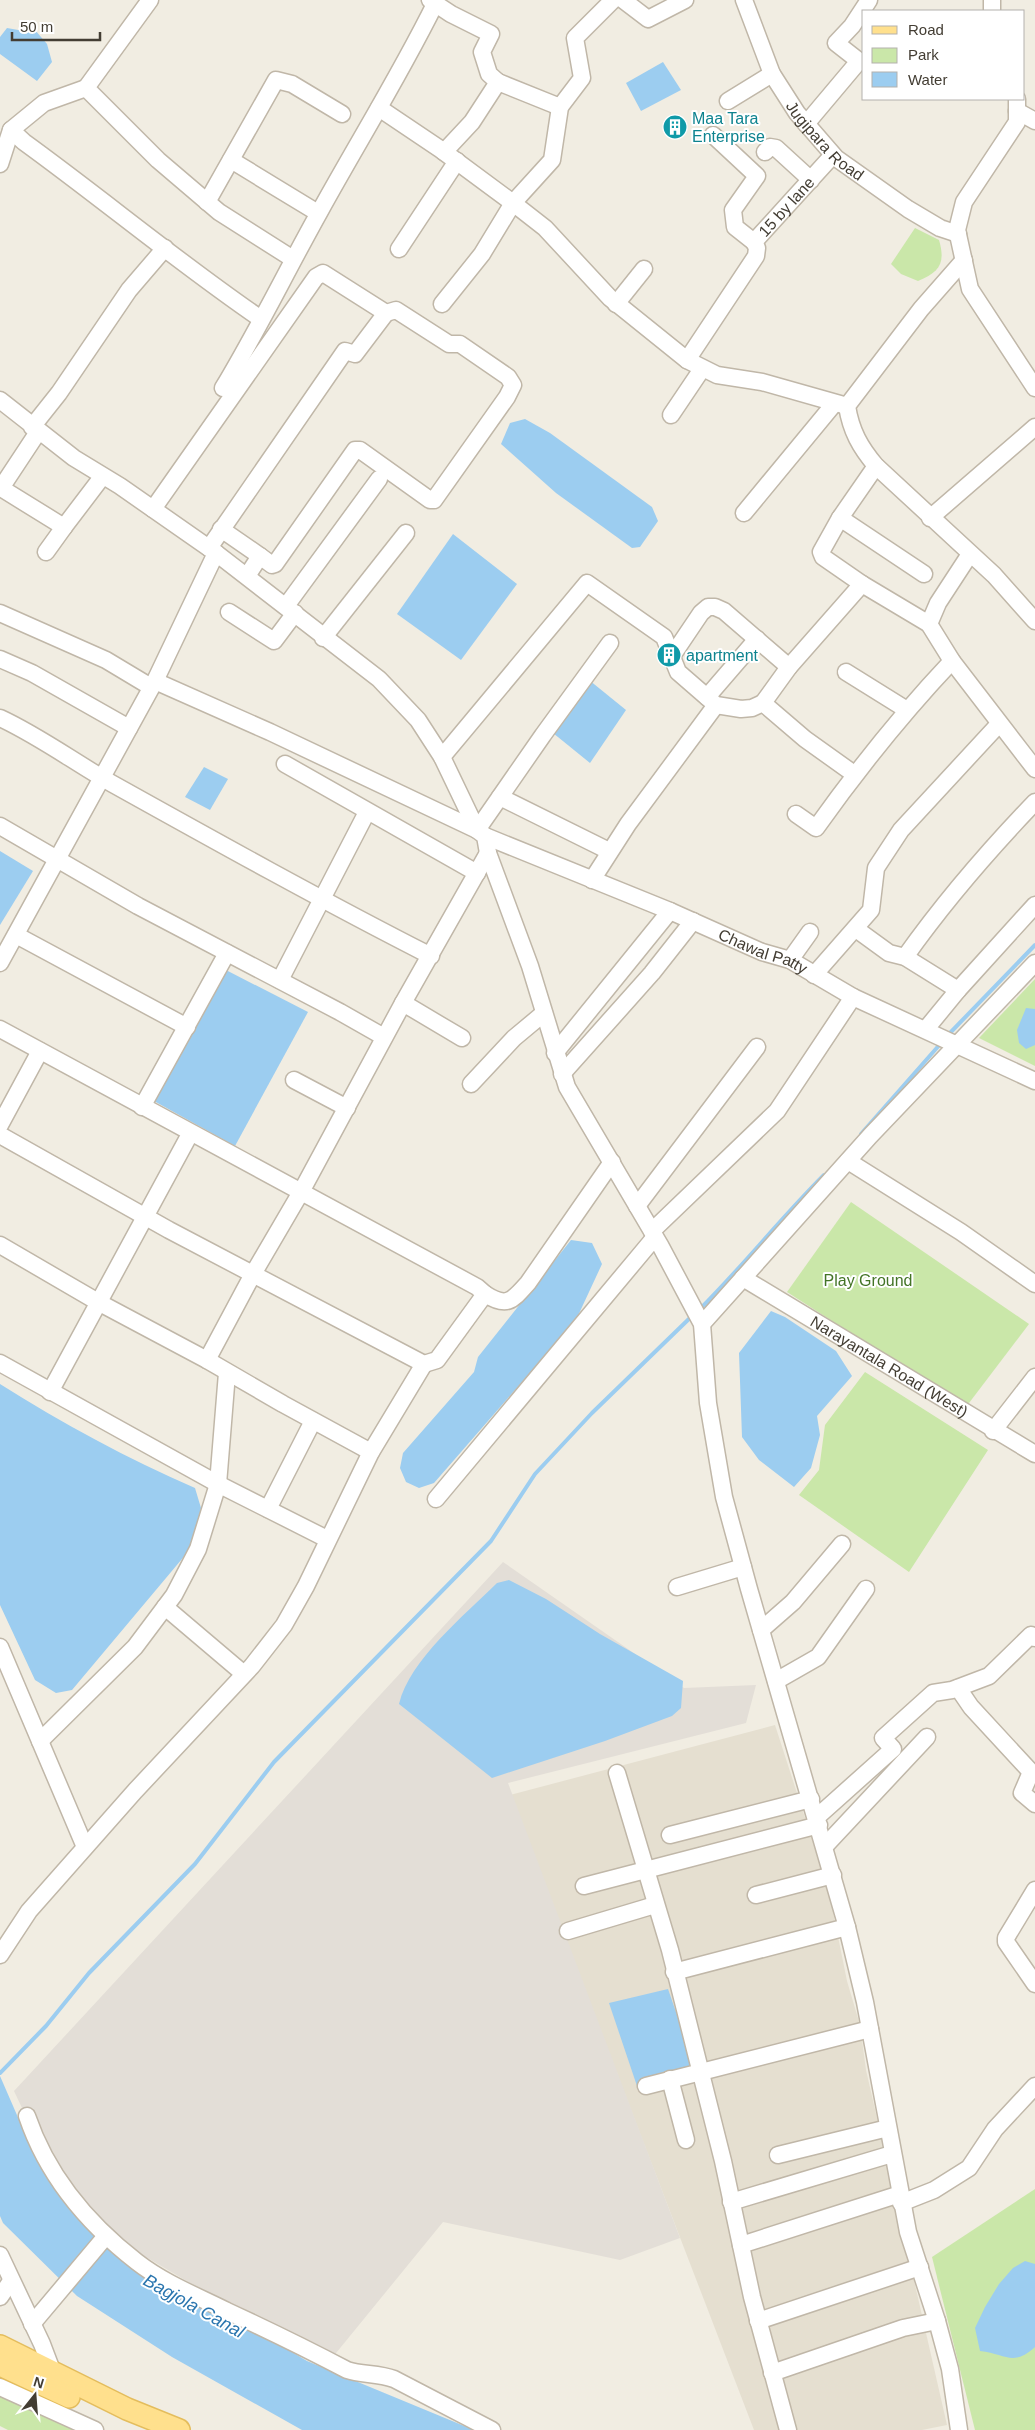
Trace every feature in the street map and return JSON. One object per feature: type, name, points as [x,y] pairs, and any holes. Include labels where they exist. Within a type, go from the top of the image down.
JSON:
[{"type":"main road","points":[[0,2346],[52,2381],[142,2430]]},
{"type":"main road","points":[[0,2365],[52,2381],[179,2430]]},
{"type":"street","points":[[0,164],[11,130],[44,103],[86,88],[150,0]]},
{"type":"street","points":[[442,304],[482,254],[513,203],[552,160],[560,107],[582,78],[575,38],[613,0]]},
{"type":"street","points":[[623,0],[648,20],[685,0]]},
{"type":"street","name":"Jugipara Road","points":[[744,0],[772,74],[806,124],[833,155],[859,176],[908,209],[940,228],[958,234]]},
{"type":"street","points":[[222,388],[244,354],[318,213],[397,78],[433,2],[491,34],[482,52],[488,74],[498,82],[560,107]]},
{"type":"street","points":[[806,124],[858,61],[836,43],[852,26],[862,11]]},
{"type":"street","points":[[728,101],[772,74]]},
{"type":"street","points":[[207,202],[276,80],[292,84],[342,114]]},
{"type":"street","points":[[444,152],[472,122],[498,82]]},
{"type":"street","points":[[86,88],[158,160],[219,212],[293,260]]},
{"type":"street","points":[[1017,105],[1035,121]]},
{"type":"street","points":[[1017,105],[1018,122],[964,202],[958,234],[970,289],[1035,388]]},
{"type":"street","points":[[379,108],[457,161],[545,228],[616,304],[687,360],[717,375],[762,382],[840,405],[861,448],[876,466],[930,518],[994,575],[1035,621]]},
{"type":"street","points":[[11,130],[24,142],[165,248],[199,277],[261,319]]},
{"type":"street","name":"15 by lane","points":[[713,135],[757,176],[733,210],[735,227],[754,242],[833,155]]},
{"type":"street","points":[[765,152],[770,147],[776,148],[811,180]]},
{"type":"street","points":[[231,160],[318,213]]},
{"type":"street","points":[[399,249],[457,161]]},
{"type":"street","points":[[687,360],[756,256],[757,248],[754,242]]},
{"type":"street","points":[[64,527],[1,488],[58,393],[130,290],[165,248]]},
{"type":"street","points":[[744,513],[840,405],[964,260]]},
{"type":"street","points":[[616,304],[644,269]]},
{"type":"street","points":[[152,509],[316,277],[323,273],[386,313]]},
{"type":"street","points":[[0,963],[153,684],[221,529],[345,351],[354,354],[386,313],[396,310],[449,344],[460,344],[492,364],[508,377],[513,385],[508,397],[434,500],[430,500],[357,449],[275,564],[272,565],[221,529]]},
{"type":"street","points":[[671,415],[702,369]]},
{"type":"street","points":[[0,400],[35,429],[102,477],[120,486],[212,550],[290,609],[323,638],[379,679],[418,720],[442,757],[481,833],[530,966],[555,1053],[567,1086],[654,1234],[702,1324],[708,1403],[724,1497],[847,1927],[870,2029],[900,2198],[908,2232],[937,2321],[950,2369],[959,2430]]},
{"type":"street","points":[[930,518],[1035,427]]},
{"type":"street","points":[[876,466],[840,518],[822,549],[821,555],[862,584],[929,624],[952,661],[999,724],[1032,759]]},
{"type":"street","points":[[46,552],[102,477]]},
{"type":"street","points":[[229,612],[274,642],[290,609],[379,479]]},
{"type":"street","points":[[840,518],[924,574]]},
{"type":"street","points":[[323,638],[406,533]]},
{"type":"street","points":[[929,624],[938,603],[970,554]]},
{"type":"street","points":[[247,576],[260,556]]},
{"type":"street","points":[[442,757],[587,583],[664,637],[678,672],[712,701],[741,709],[752,708],[763,703],[789,667],[862,584]]},
{"type":"street","points":[[672,656],[701,613],[708,607],[715,607],[724,611],[789,667]]},
{"type":"street","name":"Chawal Patty","points":[[0,613],[106,660],[153,684],[270,732],[481,833],[592,880],[670,910],[762,952],[790,960],[852,997],[958,1044],[1035,1082]]},
{"type":"street","points":[[592,880],[609,850],[757,639]]},
{"type":"street","points":[[481,833],[500,797],[610,643]]},
{"type":"street","points":[[0,659],[32,673],[129,728]]},
{"type":"street","points":[[796,814],[816,828],[854,774],[907,710],[952,661]]},
{"type":"street","points":[[846,672],[907,710]]},
{"type":"street","points":[[763,703],[804,739],[854,774]]},
{"type":"street","points":[[0,718],[101,778],[321,899],[431,956]]},
{"type":"street","points":[[814,975],[871,910],[876,868],[901,830],[999,724]]},
{"type":"street","points":[[285,764],[477,873]]},
{"type":"street","points":[[500,797],[609,850]]},
{"type":"street","points":[[905,957],[934,916],[970,872],[1035,802]]},
{"type":"street","points":[[280,980],[367,812]]},
{"type":"street","points":[[0,826],[138,906],[384,1037]]},
{"type":"street","points":[[207,1360],[253,1274],[302,1192],[384,1037],[488,853]]},
{"type":"street","points":[[930,1031],[958,990],[1035,905]]},
{"type":"street","points":[[555,1053],[670,910]]},
{"type":"street","points":[[562,1074],[652,973],[693,921]]},
{"type":"street","points":[[856,929],[889,953],[905,957],[958,990]]},
{"type":"street","points":[[790,960],[810,932]]},
{"type":"street","points":[[16,935],[187,1028]]},
{"type":"street","points":[[142,1107],[227,952]]},
{"type":"street","points":[[702,1324],[848,1161],[1035,963]]},
{"type":"street","points":[[436,1499],[654,1234],[777,1111],[852,997]]},
{"type":"street","points":[[403,1003],[462,1038]]},
{"type":"street","points":[[471,1084],[514,1038],[544,1014]]},
{"type":"street","points":[[0,1029],[190,1134],[302,1192],[477,1287],[497,1302],[506,1303],[515,1298],[528,1283],[612,1162]]},
{"type":"street","points":[[637,1206],[757,1047]]},
{"type":"street","points":[[0,1124],[40,1051]]},
{"type":"street","points":[[294,1080],[346,1108]]},
{"type":"street","points":[[0,1134],[145,1216],[424,1364],[431,1364],[437,1360],[485,1294]]},
{"type":"street","points":[[50,1392],[190,1134]]},
{"type":"street","points":[[848,1161],[961,1232],[1035,1284]]},
{"type":"street","points":[[0,1245],[98,1302],[207,1360],[227,1373],[371,1452]]},
{"type":"street","name":"Narayantala Road (West)","points":[[743,1278],[993,1431],[1035,1454]]},
{"type":"street","points":[[0,1363],[218,1484],[327,1539]]},
{"type":"street","points":[[2,1946],[29,1911],[85,1847],[244,1674],[284,1625],[306,1586],[327,1539],[371,1452],[424,1364]]},
{"type":"street","points":[[40,1741],[135,1647],[174,1595],[198,1549],[218,1484],[227,1373]]},
{"type":"street","points":[[993,1431],[1035,1376]]},
{"type":"street","points":[[268,1508],[313,1421]]},
{"type":"street","points":[[761,1630],[793,1602],[842,1544]]},
{"type":"street","points":[[677,1586],[743,1567]]},
{"type":"street","points":[[776,1681],[818,1656],[866,1589]]},
{"type":"street","points":[[166,1607],[244,1674]]},
{"type":"street","points":[[584,1886],[818,1821],[893,1749],[883,1738],[933,1694],[958,1688],[989,1676],[1031,1635],[1035,1638]]},
{"type":"street","points":[[0,1647],[85,1847]]},
{"type":"street","points":[[958,1688],[971,1707],[1031,1772],[1022,1793],[1035,1804]]},
{"type":"street","points":[[825,1846],[927,1737]]},
{"type":"street","points":[[617,1773],[674,1972],[700,2071],[758,2321],[788,2430]]},
{"type":"street","points":[[670,1834],[811,1799]]},
{"type":"street","points":[[756,1895],[833,1875]]},
{"type":"street","points":[[1035,1890],[1006,1938],[1006,1942],[1030,1964],[1035,1984]]},
{"type":"street","points":[[568,1931],[655,1905]]},
{"type":"street","points":[[674,1972],[847,1927]]},
{"type":"street","points":[[646,2086],[870,2029]]},
{"type":"street","points":[[670,2079],[686,2140]]},
{"type":"street","points":[[741,2245],[900,2198],[934,2190],[969,2168],[995,2129],[1035,2086]]},
{"type":"street","points":[[27,2116],[36,2144],[54,2174],[106,2236],[138,2262],[167,2281],[347,2370],[382,2375],[394,2379],[492,2430]]},
{"type":"street","points":[[778,2155],[888,2128]]},
{"type":"street","points":[[731,2202],[892,2154]]},
{"type":"street","points":[[32,2324],[106,2236]]},
{"type":"street","points":[[0,2255],[32,2324],[52,2381]]},
{"type":"street","points":[[758,2321],[920,2267]]},
{"type":"street","points":[[0,2297],[11,2281]]},
{"type":"street","points":[[772,2373],[903,2328],[937,2321]]},
{"type":"street","points":[[0,2387],[96,2430]]},
{"type":"shaded area","points":[[503,1562],[684,1688],[756,1685],[746,1723],[508,1783],[680,2238],[620,2260],[443,2222],[332,2358],[224,2303],[107,2234],[47,2161],[14,2091]]},
{"type":"shaded area","points":[[775,1725],[829,1892],[847,1981],[860,2025],[866,2070],[947,2425],[922,2430],[754,2430],[510,1795]]},
{"type":"green space","points":[[915,228],[939,240],[942,255],[936,270],[918,281],[901,274],[891,264]]},
{"type":"green space","points":[[1035,979],[1035,1066],[979,1038]]},
{"type":"green space","name":"Play Ground","points":[[851,1202],[1029,1324],[966,1407],[787,1292]]},
{"type":"green space","points":[[865,1372],[988,1450],[909,1572],[799,1495],[819,1470],[825,1425]]},
{"type":"green space","points":[[1035,2189],[1035,2430],[975,2430],[932,2257]]},
{"type":"green space","points":[[0,2387],[93,2430],[8,2430],[0,2426]]},
{"type":"water","points":[[7,28],[24,31],[35,30],[47,44],[52,62],[37,81],[0,54],[0,37]]},
{"type":"water","points":[[663,62],[681,90],[641,111],[626,83]]},
{"type":"water","points":[[525,419],[550,433],[652,507],[658,521],[640,547],[632,548],[556,493],[501,444],[510,423]]},
{"type":"water","points":[[453,534],[517,584],[461,660],[397,614]]},
{"type":"water","points":[[589,680],[626,710],[590,763],[553,733]]},
{"type":"water","points":[[204,767],[228,779],[210,810],[185,797]]},
{"type":"water","points":[[0,851],[33,871],[0,925]]},
{"type":"water","points":[[224,969],[308,1012],[235,1146],[154,1101]]},
{"type":"water","points":[[1026,1008],[1035,1009],[1035,1045],[1026,1049],[1019,1043],[1017,1030]]},
{"type":"water","points":[[571,1240],[592,1243],[602,1264],[576,1320],[434,1483],[419,1488],[406,1482],[400,1468],[403,1453],[474,1372],[478,1357]]},
{"type":"water","points":[[771,1311],[785,1317],[836,1351],[852,1376],[817,1416],[820,1435],[811,1468],[794,1487],[759,1460],[742,1437],[739,1353]]},
{"type":"water","points":[[0,1384],[96,1440],[195,1488],[201,1508],[192,1547],[72,1690],[56,1693],[35,1680],[0,1605]]},
{"type":"water","points":[[509,1580],[546,1599],[600,1634],[683,1681],[681,1708],[672,1716],[605,1741],[492,1778],[399,1704],[405,1687],[414,1671],[440,1639],[497,1583]]},
{"type":"water","points":[[668,1989],[696,2070],[637,2086],[609,2003]]},
{"type":"water","name":"Bagjola Canal","points":[[0,2076],[20,2122],[96,2235],[307,2361],[474,2430],[302,2430],[172,2357],[77,2296],[3,2223],[0,2216]]},
{"type":"water","points":[[1025,2261],[1035,2264],[1035,2347],[1015,2358],[980,2351],[975,2328],[985,2307],[999,2284],[1013,2268]]},
{"type":"waterway","points":[[948,1035],[1035,945]]},
{"type":"waterway","points":[[861,1134],[942,1042]]},
{"type":"waterway","points":[[700,1309],[824,1175]]},
{"type":"waterway","points":[[0,2073],[46,2026],[89,1973],[195,1864],[274,1762],[491,1541],[535,1474],[592,1413],[693,1315]]},
{"type":"place","name":"Maa Tara Enterprise","points":[[675,127]]},
{"type":"place","name":"apartment","points":[[669,655]]}]
